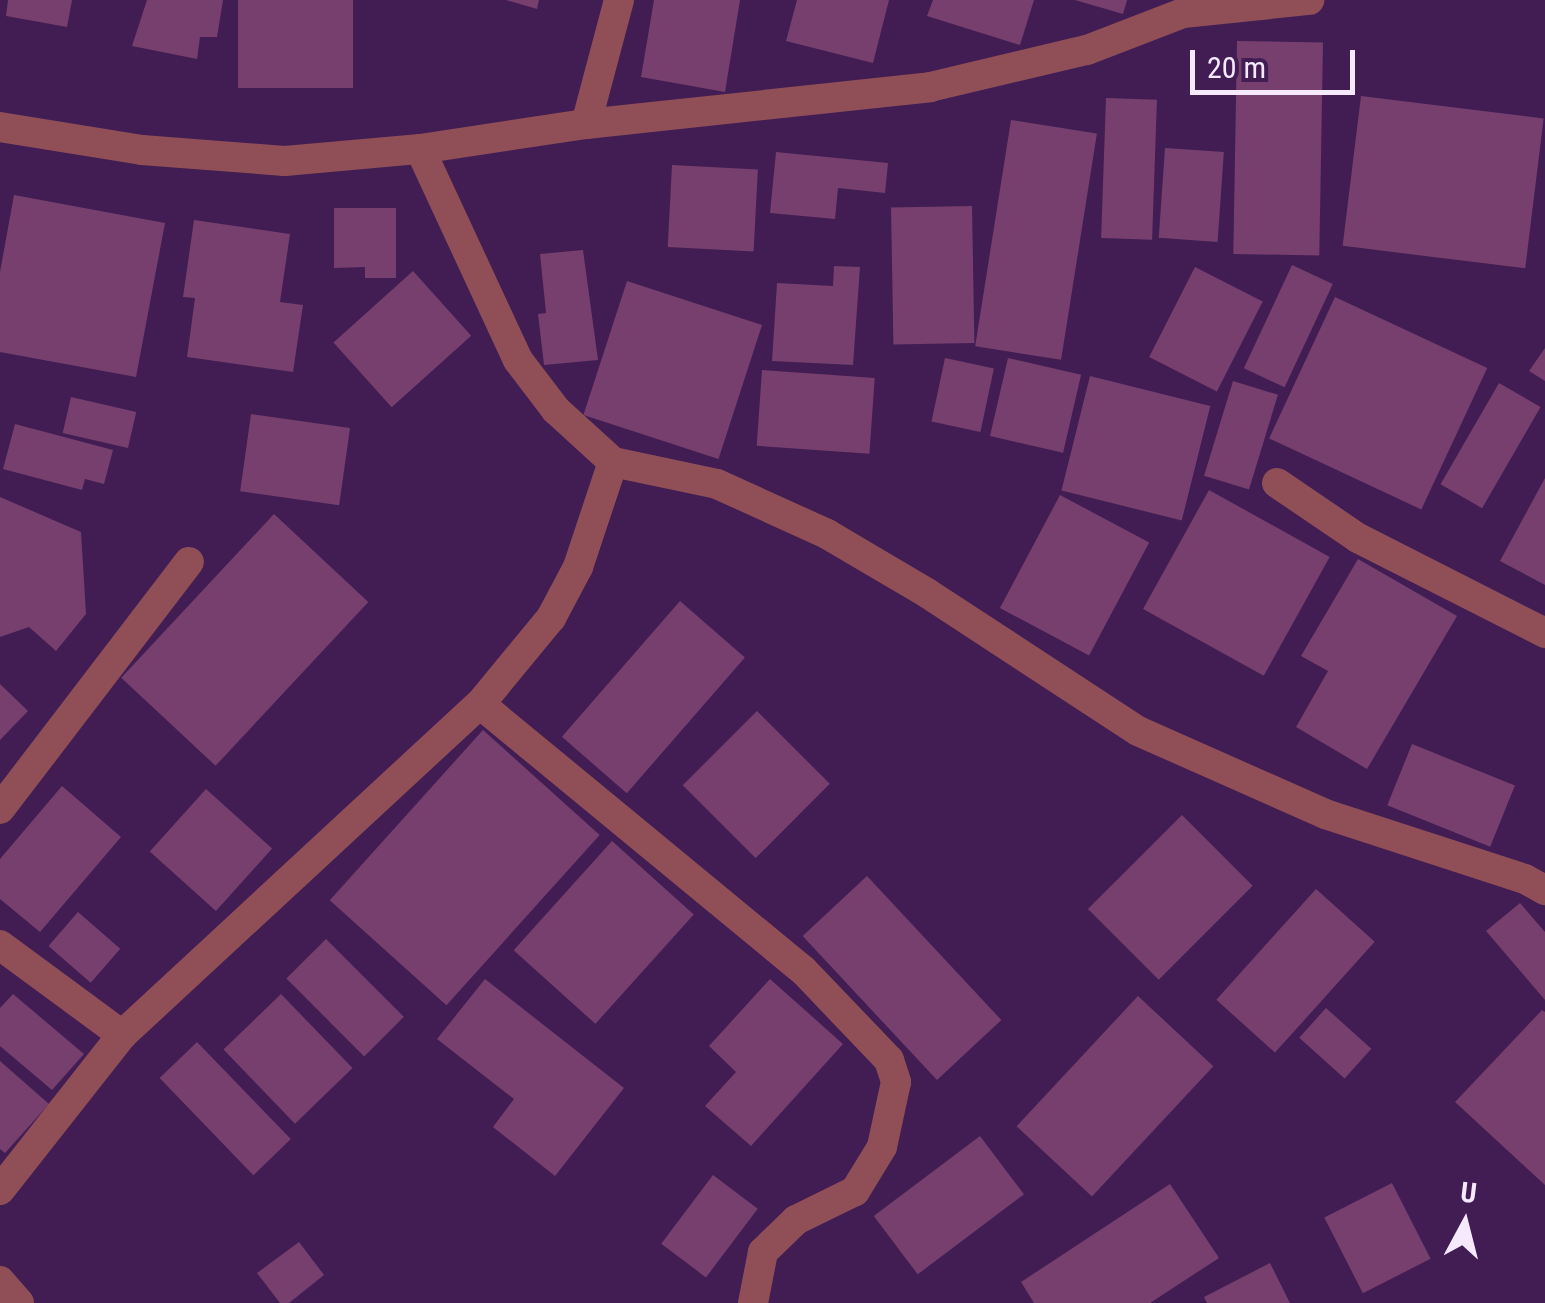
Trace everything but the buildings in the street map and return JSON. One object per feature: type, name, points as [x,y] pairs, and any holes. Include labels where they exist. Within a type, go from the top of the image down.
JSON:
[{"type":"street","points":[[586,124],[619,0]]},
{"type":"street","points":[[0,127],[142,150],[285,161],[420,149],[586,124],[930,88],[1087,50],[1185,7],[1309,0]]},
{"type":"street","points":[[420,149],[518,360],[556,410],[613,462],[717,484],[827,534],[1138,731],[1325,814],[1538,880]]},
{"type":"street","points":[[0,1190],[122,1035],[480,704],[552,618],[578,568],[613,462]]},
{"type":"street","points":[[1277,483],[1358,538],[1545,633]]},
{"type":"street","points":[[0,809],[189,562]]},
{"type":"street","points":[[480,704],[803,970],[890,1060],[896,1082],[882,1147],[855,1191],[796,1220],[763,1252],[752,1303]]},
{"type":"street","points":[[0,945],[122,1035]]},
{"type":"street","points":[[0,1281],[19,1303]]}]
